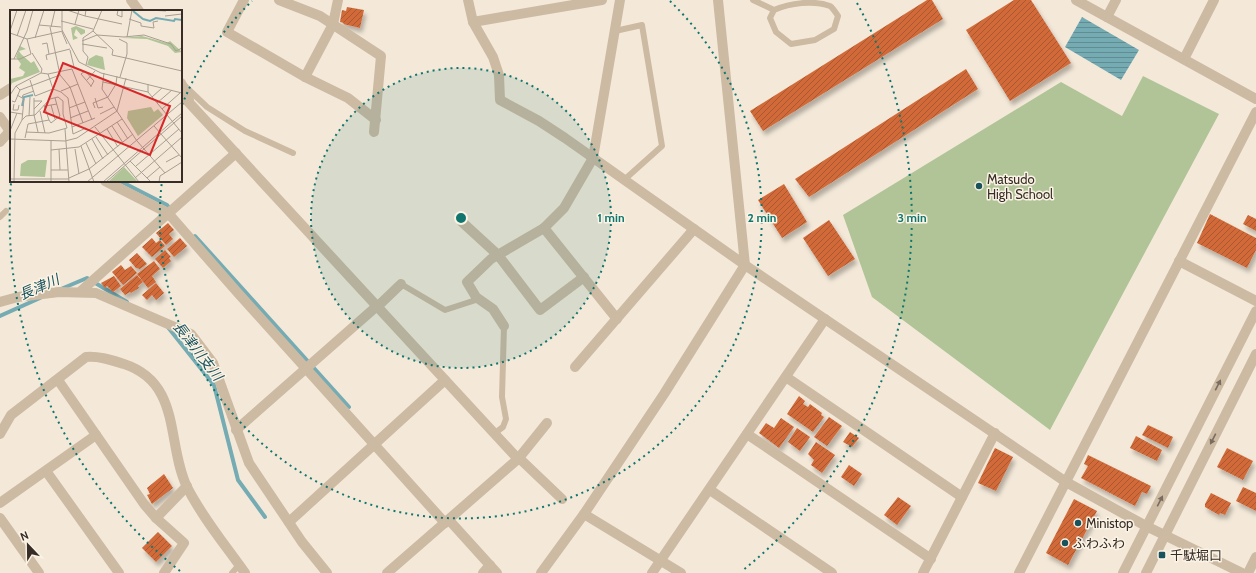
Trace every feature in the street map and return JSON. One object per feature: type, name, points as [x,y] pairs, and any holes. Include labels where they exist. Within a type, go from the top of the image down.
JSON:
[{"type":"street","points":[[131,0],[138,10]]},
{"type":"street","points":[[244,0],[227,32],[305,77],[348,98],[376,120]]},
{"type":"street","points":[[279,0],[320,16],[381,56],[374,132]]},
{"type":"street","points":[[305,77],[333,24],[338,0]]},
{"type":"street","points":[[468,0],[473,22],[493,57],[499,75],[500,100],[539,121],[745,265],[1066,482],[1165,536],[1242,573]]},
{"type":"street","points":[[473,22],[602,0]]},
{"type":"street","points":[[504,326],[493,309],[478,299],[468,282],[486,263],[544,228],[564,208],[593,158],[620,0]]},
{"type":"street","points":[[541,573],[584,514],[672,381],[745,265],[718,0]]},
{"type":"street","points":[[1076,0],[1256,99]]},
{"type":"street","points":[[1108,17],[1116,0]]},
{"type":"street","points":[[1184,59],[1214,0]]},
{"type":"street","points":[[182,84],[192,107]]},
{"type":"street","points":[[0,95],[10,89]]},
{"type":"street","points":[[182,95],[518,458],[562,499]]},
{"type":"street","points":[[1019,573],[1256,112]]},
{"type":"street","points":[[0,117],[10,132],[0,142]]},
{"type":"street","points":[[81,291],[236,153]]},
{"type":"street","points":[[108,182],[168,213],[374,445],[497,573]]},
{"type":"street","points":[[462,222],[498,255],[540,310],[584,277]]},
{"type":"street","points":[[544,228],[616,319]]},
{"type":"street","points":[[575,366],[694,229]]},
{"type":"street","points":[[1179,261],[1256,301]]},
{"type":"street","points":[[236,430],[401,284]]},
{"type":"street","points":[[0,302],[18,297],[59,292],[81,291],[96,293],[191,334],[213,363],[249,463],[302,542],[327,573]]},
{"type":"street","points":[[1123,573],[1256,311]]},
{"type":"street","points":[[652,573],[710,490],[825,319]]},
{"type":"street","points":[[1146,573],[1256,354]]},
{"type":"street","points":[[0,434],[11,415],[86,357],[97,356],[136,368],[150,377],[160,391],[169,411],[187,486],[200,510],[242,569]]},
{"type":"street","points":[[786,377],[962,497]]},
{"type":"street","points":[[58,380],[156,518],[184,543],[164,573]]},
{"type":"street","points":[[289,522],[445,380]]},
{"type":"street","points":[[387,573],[518,458],[547,423]]},
{"type":"street","points":[[923,573],[995,433]]},
{"type":"street","points":[[747,434],[931,559]]},
{"type":"street","points":[[0,503],[96,435]]},
{"type":"street","points":[[46,471],[119,573]]},
{"type":"street","points":[[156,518],[187,486]]},
{"type":"street","points":[[710,490],[832,573]]},
{"type":"street","points":[[584,514],[681,573]]},
{"type":"street","points":[[0,518],[39,573]]},
{"type":"street","points":[[1248,573],[1256,557]]},
{"type":"street","points":[[483,573],[490,565]]},
{"type":"lane","points":[[753,0],[774,10]]},
{"type":"lane","points":[[812,0],[830,6],[838,16],[834,29],[815,40],[791,44],[776,32],[770,18],[774,10],[789,3],[812,0]]},
{"type":"lane","points":[[615,31],[642,25],[662,146],[624,180]]},
{"type":"lane","points":[[182,83],[206,107],[239,127],[293,153]]},
{"type":"lane","points":[[0,217],[6,212]]},
{"type":"lane","points":[[401,284],[445,310],[478,299]]},
{"type":"lane","points":[[495,433],[503,427],[506,419],[502,397],[504,326]]},
{"type":"lane","points":[[232,573],[242,569]]},
{"type":"green space","points":[[1143,76],[1219,114],[1050,430],[872,297],[843,215],[1061,82],[1122,116]]},
{"type":"water","points":[[1082,17],[1139,50],[1121,80],[1065,47]]},
{"type":"building","points":[[927,0],[932,0],[943,19],[763,131],[750,111]]},
{"type":"building","points":[[1014,0],[1031,0],[1071,63],[1010,101],[966,30]]},
{"type":"building","points":[[347,7],[364,10],[360,28],[340,22],[342,10],[346,11]]},
{"type":"building","points":[[966,69],[978,89],[809,197],[795,179]]},
{"type":"building","points":[[784,184],[807,222],[782,238],[758,200]]},
{"type":"building","points":[[1210,214],[1256,238],[1256,250],[1247,268],[1197,243]]},
{"type":"building","points":[[1248,215],[1256,219],[1256,231],[1243,224]]},
{"type":"building","points":[[829,220],[855,259],[828,276],[803,238]]},
{"type":"building","points":[[168,223],[174,230],[169,234],[173,239],[166,245],[156,233]]},
{"type":"building","points":[[152,238],[156,243],[160,240],[165,246],[152,257],[142,247]]},
{"type":"building","points":[[180,238],[187,246],[174,257],[167,249]]},
{"type":"building","points":[[165,250],[171,257],[169,258],[171,261],[163,268],[155,259]]},
{"type":"building","points":[[137,253],[147,264],[140,269],[136,268],[129,260]]},
{"type":"building","points":[[154,261],[160,269],[152,276],[156,282],[148,288],[137,274]]},
{"type":"building","points":[[121,265],[125,270],[131,266],[137,273],[123,285],[112,272]]},
{"type":"building","points":[[137,275],[143,282],[138,286],[139,288],[125,295],[120,289]]},
{"type":"building","points":[[114,276],[121,286],[113,292],[107,286],[105,288],[101,283]]},
{"type":"building","points":[[156,283],[164,293],[156,300],[152,295],[147,300],[142,295]]},
{"type":"building","points":[[799,396],[805,401],[803,404],[808,407],[810,404],[822,413],[821,415],[824,417],[813,432],[787,414]]},
{"type":"building","points":[[829,417],[842,426],[827,446],[814,437]]},
{"type":"building","points":[[781,418],[794,427],[779,448],[759,433],[766,423],[774,428]]},
{"type":"building","points":[[1148,425],[1173,437],[1168,448],[1142,435]]},
{"type":"building","points":[[797,428],[810,437],[800,451],[788,442]]},
{"type":"building","points":[[850,432],[859,438],[852,447],[843,442]]},
{"type":"building","points":[[1136,436],[1162,450],[1157,461],[1130,448]]},
{"type":"building","points":[[816,442],[835,455],[822,473],[811,465],[814,460],[808,454]]},
{"type":"building","points":[[995,448],[1013,457],[996,491],[978,483]]},
{"type":"building","points":[[1227,448],[1253,461],[1243,480],[1217,467]]},
{"type":"building","points":[[1088,455],[1151,486],[1147,494],[1142,492],[1135,506],[1081,478],[1088,466],[1084,464]]},
{"type":"building","points":[[849,465],[862,474],[854,486],[841,477]]},
{"type":"building","points":[[164,474],[173,488],[152,504],[147,495],[150,494],[147,488]]},
{"type":"building","points":[[1243,487],[1256,493],[1256,511],[1236,501]]},
{"type":"building","points":[[1211,493],[1231,503],[1225,515],[1220,513],[1219,515],[1205,507]]},
{"type":"building","points":[[898,497],[911,506],[897,525],[884,515]]},
{"type":"building","points":[[1074,499],[1097,511],[1068,565],[1046,553]]},
{"type":"building","points":[[158,532],[172,546],[156,562],[142,548]]},
{"type":"waterway","points":[[122,182],[167,205],[171,210]]},
{"type":"waterway","points":[[195,236],[349,407]]},
{"type":"waterway","name":"長津川支川","points":[[61,289],[87,278],[127,302]]},
{"type":"waterway","name":"長津川","points":[[0,316],[40,298]]},
{"type":"waterway","name":"長津川支川","points":[[167,326],[214,385],[238,480],[265,517]]},
{"type":"place","name":"Matsudo High School","points":[[979,186]]},
{"type":"place","name":"Ministop","points":[[1078,523]]},
{"type":"place","name":"ふわふわ","points":[[1065,543]]},
{"type":"place","name":"千駄堀口","points":[[1162,555]]}]
